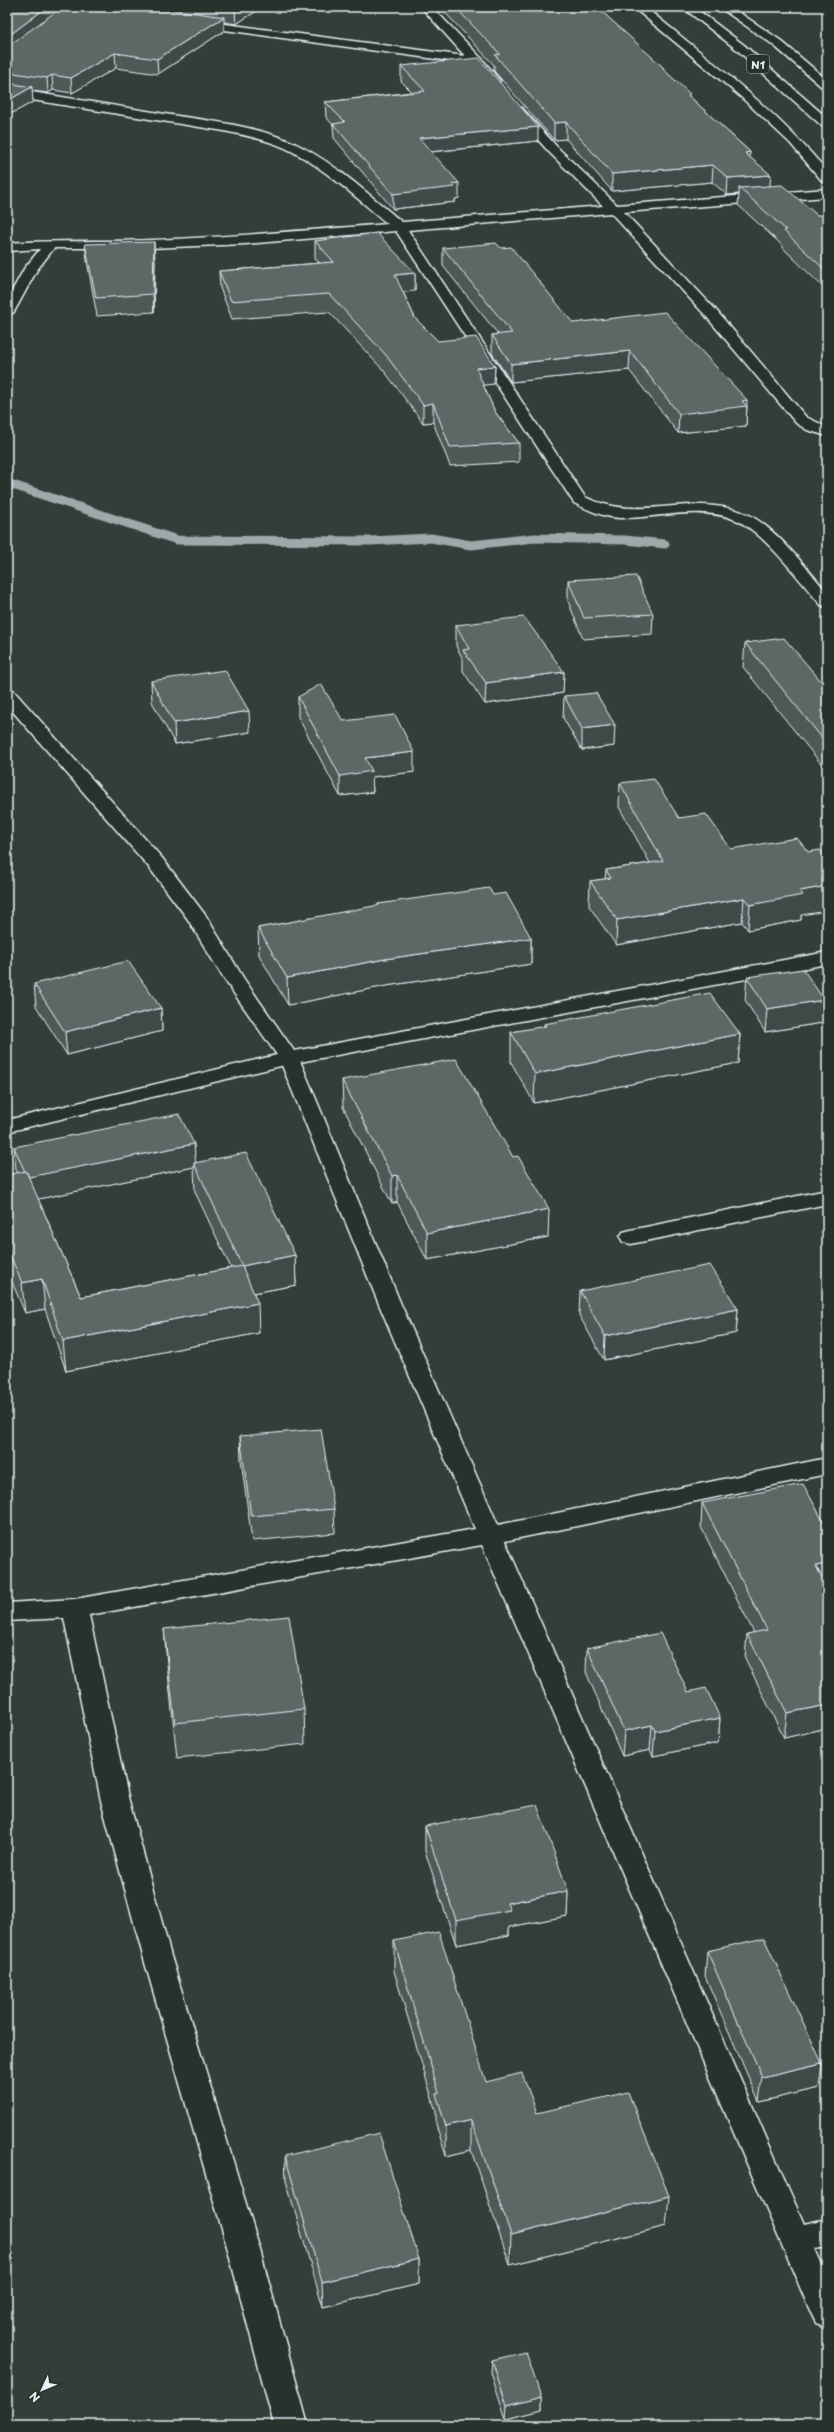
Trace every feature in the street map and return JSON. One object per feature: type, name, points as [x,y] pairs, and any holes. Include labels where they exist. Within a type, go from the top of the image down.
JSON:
[{"type":"street","points":[[426,7],[478,61],[502,90]]},
{"type":"street","points":[[638,7],[745,95],[794,140],[827,179]]},
{"type":"street","name":"N1","points":[[686,7],[740,47],[827,124]]},
{"type":"street","name":"N1","points":[[724,7],[776,42],[827,86]]},
{"type":"street","points":[[184,21],[478,61]]},
{"type":"street","points":[[7,92],[184,120],[260,135],[288,145],[324,167],[400,227],[579,500],[592,508],[611,513],[695,509],[724,511],[744,518],[762,533],[827,602]]},
{"type":"street","points":[[511,102],[564,162],[614,209],[731,333],[801,420],[812,428],[827,432]]},
{"type":"street","points":[[7,247],[50,244],[226,241],[827,193]]},
{"type":"street","points":[[7,312],[31,269],[50,244]]},
{"type":"street","points":[[7,694],[155,862],[196,916],[234,979],[289,1058],[389,1302],[827,2313]]},
{"type":"street","points":[[7,1126],[289,1058],[827,958]]},
{"type":"street","points":[[631,1237],[827,1197]]},
{"type":"street","points":[[7,1612],[75,1608],[491,1535],[827,1466]]},
{"type":"street","points":[[75,1608],[115,1801],[157,1956],[244,2250],[291,2425]]},
{"type":"street","points":[[796,2240],[827,2232]]},
{"type":"building","points":[[7,7],[47,7],[7,37]]},
{"type":"building","points":[[62,7],[156,7],[224,17],[157,59],[115,53],[71,78],[52,75],[47,78],[7,72],[7,47]]},
{"type":"building","points":[[218,7],[240,7],[235,10]]},
{"type":"building","points":[[455,7],[597,7],[664,68],[662,68],[690,94],[688,95],[750,152],[745,153],[771,175],[728,178],[713,165],[612,174],[566,122],[554,123],[495,55],[500,54]]},
{"type":"building","points":[[479,58],[538,127],[419,138],[459,183],[452,184],[455,187],[393,194],[333,124],[345,122],[325,102],[425,91],[401,66]]},
{"type":"building","points":[[7,83],[32,87],[7,101]]},
{"type":"building","points":[[782,185],[817,215],[820,215],[827,221],[827,272],[784,231],[786,230],[739,188]]},
{"type":"building","points":[[377,233],[415,273],[395,275],[415,318],[438,341],[476,337],[495,366],[476,368],[495,412],[519,443],[450,447],[433,403],[423,405],[385,354],[329,294],[231,301],[219,271],[334,262],[315,241]]},
{"type":"building","points":[[154,242],[153,294],[96,298],[85,244]]},
{"type":"building","points":[[496,243],[501,248],[511,247],[573,323],[665,312],[747,400],[742,401],[747,406],[679,414],[630,351],[511,364],[492,335],[512,333],[443,248]]},
{"type":"building","points":[[636,576],[653,614],[584,618],[568,580]]},
{"type":"building","points":[[524,617],[564,672],[486,683],[463,650],[469,649],[456,625]]},
{"type":"building","points":[[784,638],[827,688],[827,744],[745,643]]},
{"type":"building","points":[[225,670],[249,711],[174,723],[151,681]]},
{"type":"building","points":[[321,684],[343,721],[395,715],[414,752],[365,758],[372,771],[340,776],[298,697]]},
{"type":"building","points":[[596,693],[615,725],[582,729],[564,696]]},
{"type":"building","points":[[654,779],[679,818],[706,814],[731,849],[797,838],[808,852],[820,850],[827,859],[827,886],[800,891],[803,895],[750,905],[744,898],[617,920],[590,881],[611,878],[606,870],[663,861],[620,783]]},
{"type":"building","points":[[489,888],[493,895],[506,893],[531,938],[385,959],[287,978],[258,928],[379,905],[378,904]]},
{"type":"building","points":[[128,961],[161,1008],[65,1032],[34,984]]},
{"type":"building","points":[[803,969],[824,1000],[767,1009],[747,977]]},
{"type":"building","points":[[710,993],[740,1034],[535,1074],[511,1032],[546,1026],[544,1024]]},
{"type":"building","points":[[456,1059],[513,1157],[518,1156],[549,1209],[427,1233],[397,1175],[392,1176],[342,1080]]},
{"type":"building","points":[[179,1114],[194,1144],[29,1177],[26,1171],[25,1172],[14,1147]]},
{"type":"building","points":[[246,1153],[295,1255],[242,1266],[194,1163]]},
{"type":"building","points":[[26,1171],[81,1297],[242,1266],[258,1303],[63,1341],[42,1279],[22,1283],[7,1248],[7,1175]]},
{"type":"building","points":[[710,1265],[738,1309],[605,1336],[580,1291]]},
{"type":"building","points":[[321,1429],[334,1509],[251,1516],[240,1436]]},
{"type":"building","points":[[803,1484],[827,1528],[827,1564],[816,1566],[827,1587],[827,1705],[787,1713],[747,1634],[767,1630],[702,1503]]},
{"type":"building","points":[[289,1616],[304,1709],[175,1723],[164,1629]]},
{"type":"building","points":[[660,1633],[688,1692],[706,1688],[720,1718],[655,1731],[652,1725],[624,1731],[587,1648]]},
{"type":"building","points":[[537,1805],[568,1891],[507,1903],[510,1910],[456,1920],[425,1826]]},
{"type":"building","points":[[439,1932],[486,2082],[522,2073],[537,2113],[628,2092],[669,2196],[511,2235],[471,2120],[446,2126],[436,2094],[439,2093],[394,1941]]},
{"type":"building","points":[[764,1938],[822,2063],[762,2077],[707,1951]]},
{"type":"building","points":[[379,2133],[419,2259],[322,2282],[285,2156]]},
{"type":"building","points":[[526,2352],[541,2397],[507,2406],[492,2360]]},
{"type":"waterway","points":[[7,483],[177,540],[370,541],[431,538],[471,545],[535,538],[625,540],[665,544]]}]
